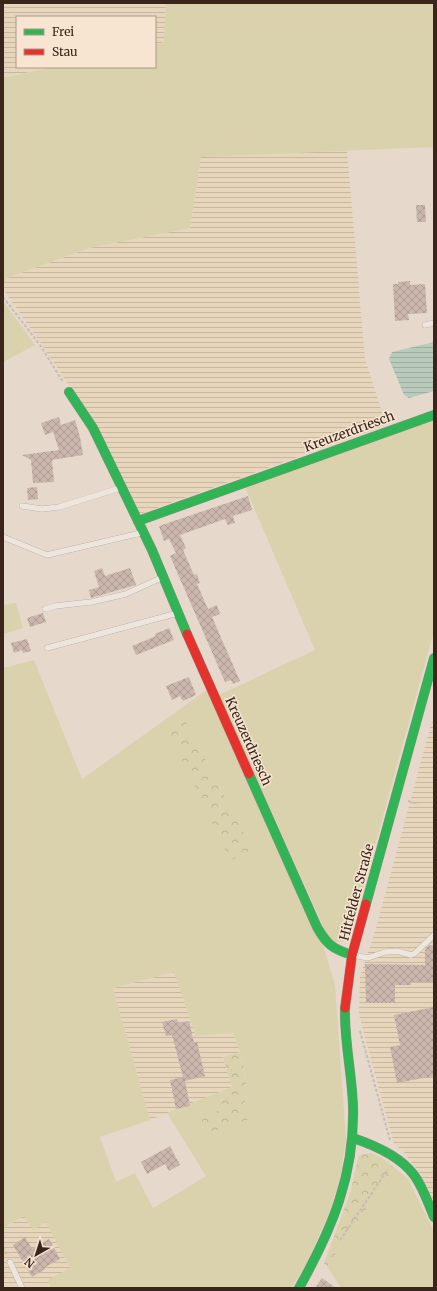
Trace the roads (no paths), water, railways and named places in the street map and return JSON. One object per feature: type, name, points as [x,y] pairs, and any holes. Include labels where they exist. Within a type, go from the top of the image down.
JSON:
[{"type":"street","name":"Kreuzerdriesch","points":[[69,392],[93,428],[138,521],[317,927],[326,943],[335,949],[352,955]]},
{"type":"street","name":"Kreuzerdriesch","points":[[138,521],[434,415]]},
{"type":"street","name":"Hitfelder Straße","points":[[299,1288],[314,1263],[335,1218],[347,1180],[353,1138],[353,1095],[345,1015],[346,991],[352,955],[434,658]]},
{"type":"street","points":[[353,1138],[374,1146],[395,1159],[413,1174],[434,1217]]},
{"type":"lane","points":[[425,325],[434,323]]},
{"type":"lane","points":[[22,506],[42,509],[59,507],[122,488]]},
{"type":"lane","points":[[3,537],[47,555],[143,532]]},
{"type":"lane","points":[[44,609],[55,606],[91,602],[126,594],[163,577]]},
{"type":"lane","points":[[48,648],[178,613]]},
{"type":"lane","points":[[352,955],[368,958],[385,952],[397,951],[411,955],[434,936]]},
{"type":"lane","points":[[10,1262],[22,1288]]}]
